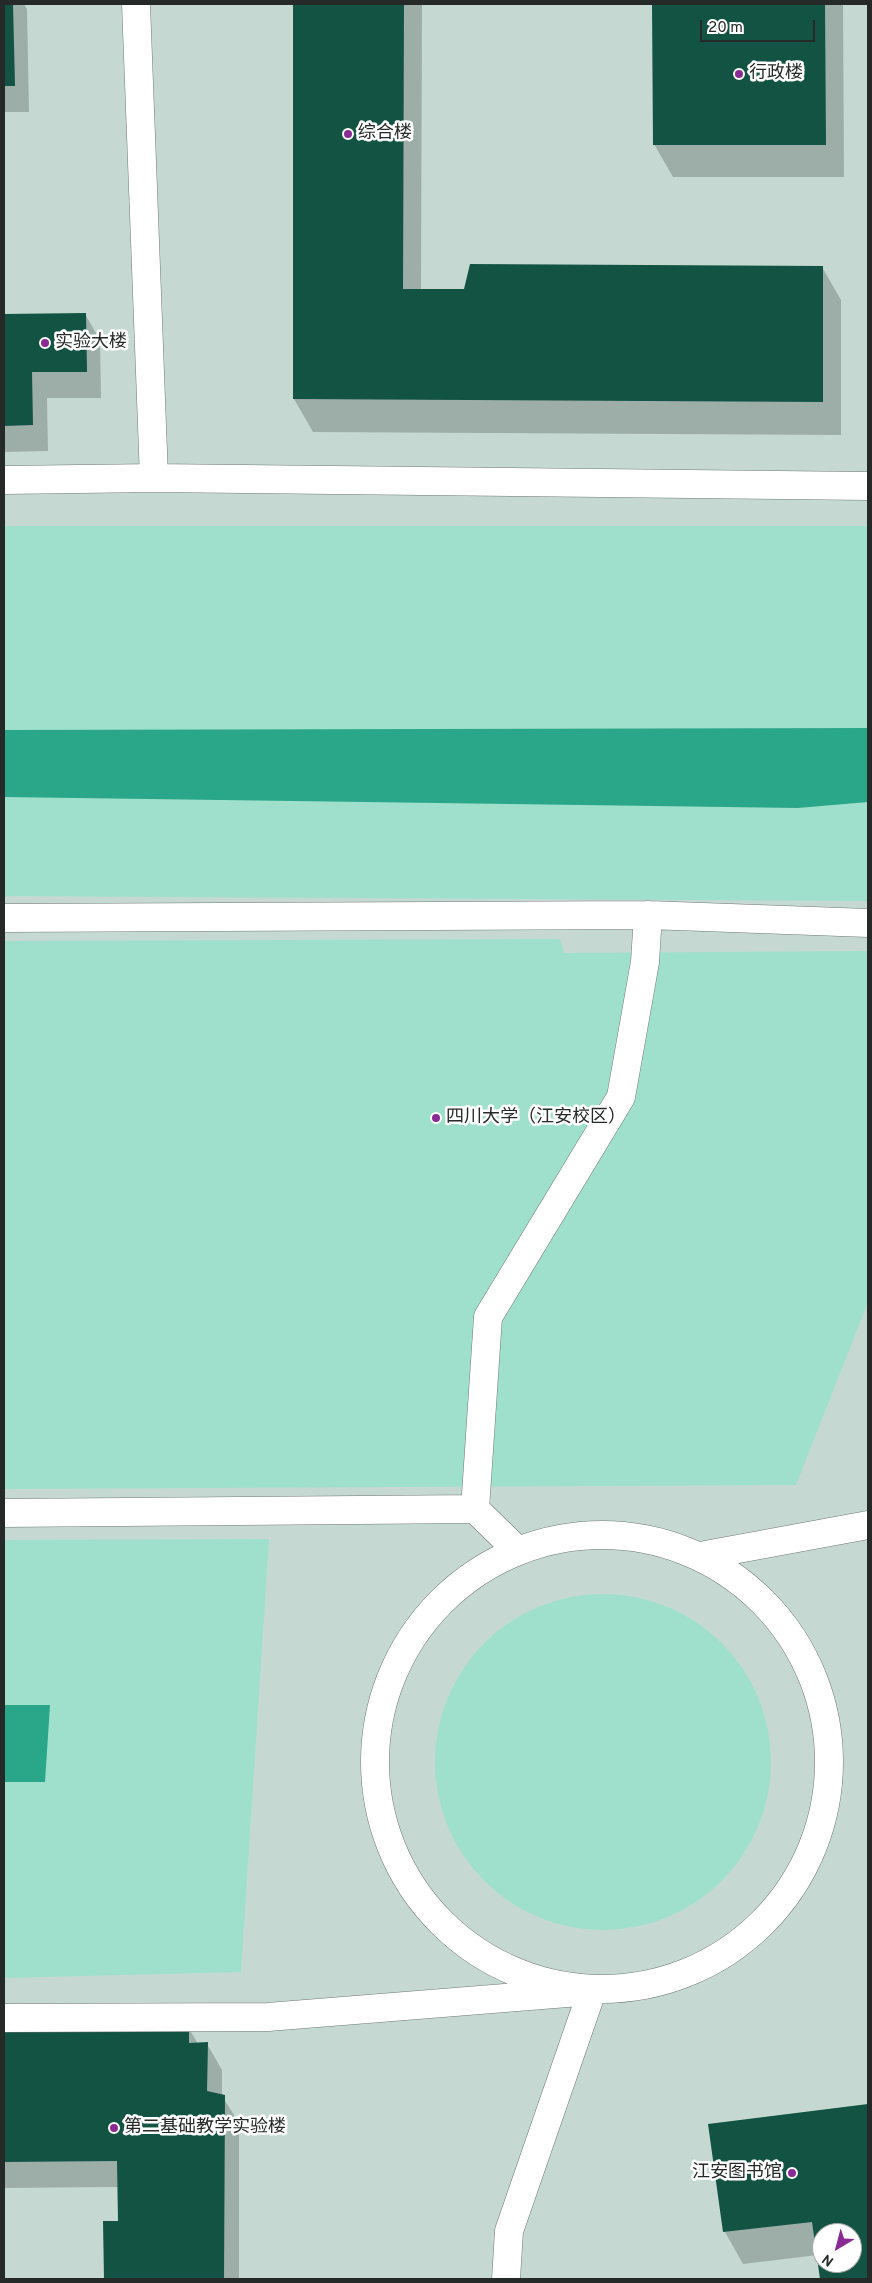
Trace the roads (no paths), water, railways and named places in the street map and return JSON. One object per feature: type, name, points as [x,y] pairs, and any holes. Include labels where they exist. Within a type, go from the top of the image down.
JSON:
[{"type":"street","points":[[136,4],[154,478]]},
{"type":"street","points":[[4,480],[154,478],[868,486]]},
{"type":"street","points":[[475,1509],[488,1317],[621,1097],[646,962],[648,915]]},
{"type":"street","points":[[4,918],[648,915],[868,923]]},
{"type":"street","points":[[4,1514],[475,1509],[517,1550]]},
{"type":"street","points":[[700,1556],[868,1525]]},
{"type":"street","points":[[4,2018],[268,2017],[592,1991],[669,1982],[739,1946],[793,1890],[824,1819],[830,1740],[809,1665],[764,1601],[700,1556],[640,1537],[577,1536],[517,1550],[457,1585],[411,1635],[382,1697],[373,1765],[385,1833],[416,1894],[464,1944],[524,1977],[592,1991]]},
{"type":"street","points":[[506,2279],[510,2230],[592,1991]]},
{"type":"place","name":"行政楼","points":[[739,74]]},
{"type":"place","name":"综合楼","points":[[348,134]]},
{"type":"place","name":"实验大楼","points":[[45,343]]},
{"type":"place","name":"四川大学（江安校区）","points":[[436,1118]]},
{"type":"place","name":"第二基础教学实验楼","points":[[114,2128]]},
{"type":"place","name":"江安图书馆","points":[[792,2173]]}]
